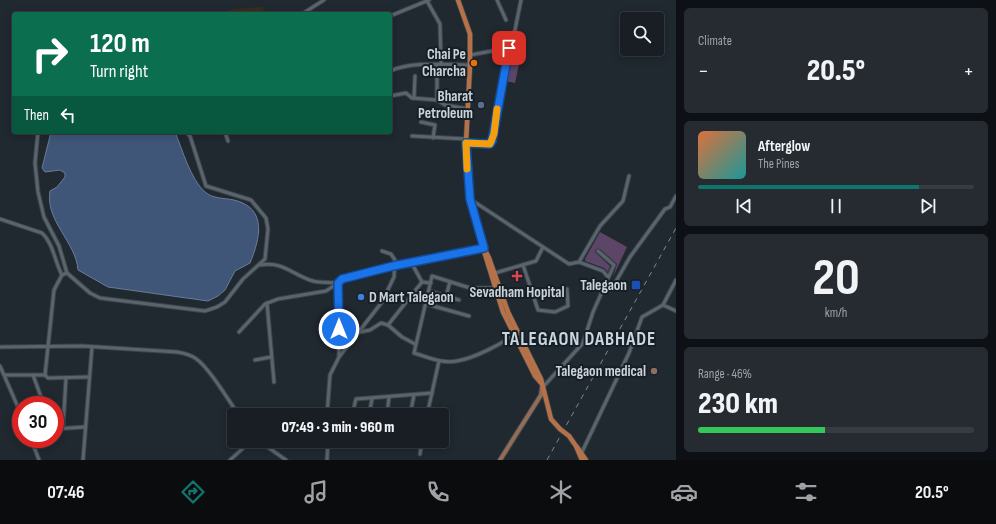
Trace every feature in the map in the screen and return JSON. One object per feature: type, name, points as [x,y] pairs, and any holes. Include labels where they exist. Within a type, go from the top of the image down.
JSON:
[{"type":"highway","points":[[458,0],[470,34],[466,141],[470,199],[494,288],[516,334],[541,379],[541,384],[551,419],[569,436],[582,452],[586,460]]},
{"type":"highway","points":[[483,247],[495,273],[502,298],[516,334]]},
{"type":"highway","points":[[576,446],[582,460]]},
{"type":"main road","points":[[500,460],[541,395],[541,384]]},
{"type":"street","points":[[305,12],[324,0]]},
{"type":"street","points":[[392,15],[428,0],[440,24],[441,64]]},
{"type":"street","points":[[497,0],[506,20]]},
{"type":"street","points":[[412,136],[490,144],[492,141],[509,48],[515,30],[521,0]]},
{"type":"street","points":[[470,55],[509,48]]},
{"type":"street","points":[[392,71],[408,67],[441,64],[470,65]]},
{"type":"street","points":[[437,65],[437,100]]},
{"type":"street","points":[[414,98],[415,76]]},
{"type":"street","points":[[392,96],[406,93],[412,98],[437,100],[445,105],[468,109]]},
{"type":"street","points":[[421,122],[435,125],[433,138]]},
{"type":"street","points":[[38,134],[34,157],[39,200],[44,217],[59,246],[67,273],[90,293],[100,298],[205,310],[217,307],[225,302],[243,279],[260,265],[266,255],[268,229],[266,218],[251,200],[206,186],[190,136],[188,134]]},
{"type":"street","points":[[225,134],[228,141]]},
{"type":"street","points":[[579,262],[600,226],[623,201],[629,176]]},
{"type":"street","points":[[604,287],[611,290],[630,257],[665,209],[670,208],[676,196]]},
{"type":"street","points":[[470,199],[569,264],[579,262],[603,271],[608,277]]},
{"type":"street","points":[[0,220],[42,233],[47,238],[56,264],[62,275]]},
{"type":"street","points":[[239,332],[267,303],[278,299],[326,292],[342,279],[411,262],[483,247]]},
{"type":"street","points":[[495,273],[536,261],[543,247]]},
{"type":"street","points":[[328,408],[330,376],[339,357],[382,302],[394,277],[396,260],[391,254],[382,251]]},
{"type":"street","points":[[541,384],[578,349],[614,265],[598,251]]},
{"type":"street","points":[[411,262],[422,282]]},
{"type":"street","points":[[260,265],[270,263],[281,266],[314,282],[323,281],[338,283]]},
{"type":"street","points":[[523,265],[538,310],[555,312],[568,306],[567,289]]},
{"type":"street","points":[[45,375],[54,290],[62,275],[67,273]]},
{"type":"street","points":[[494,288],[470,288],[432,276],[414,353],[438,361],[457,361],[495,347],[516,334]]},
{"type":"street","points":[[582,452],[629,353],[639,321],[645,314],[664,305],[676,280]]},
{"type":"street","points":[[422,282],[431,283]]},
{"type":"street","points":[[388,325],[422,282]]},
{"type":"street","points":[[446,296],[450,282]]},
{"type":"street","points":[[338,283],[339,357]]},
{"type":"street","points":[[429,291],[459,300]]},
{"type":"street","points":[[267,303],[274,382]]},
{"type":"street","points":[[426,304],[469,316]]},
{"type":"street","points":[[664,305],[676,311]]},
{"type":"street","points":[[359,332],[370,330],[381,323],[388,325],[402,337],[415,344]]},
{"type":"street","points":[[0,347],[92,347],[186,354],[196,358],[204,367],[233,408]]},
{"type":"street","points":[[83,460],[84,427],[92,347]]},
{"type":"street","points":[[255,360],[271,357]]},
{"type":"street","points":[[429,408],[438,361]]},
{"type":"street","points":[[0,366],[14,396]]},
{"type":"street","points":[[5,375],[45,375],[48,378],[89,377]]},
{"type":"street","points":[[33,375],[41,396]]},
{"type":"street","points":[[64,411],[66,378]]},
{"type":"street","points":[[354,408],[356,399],[372,399],[432,393]]},
{"type":"street","points":[[411,408],[414,395]]},
{"type":"street","points":[[388,408],[390,397]]},
{"type":"street","points":[[370,408],[372,399]]},
{"type":"street","points":[[64,428],[84,427]]},
{"type":"street","points":[[34,448],[39,460]]},
{"type":"street","points":[[230,460],[243,448]]},
{"type":"street","points":[[269,448],[286,460]]},
{"type":"street","points":[[327,460],[328,448]]},
{"type":"street","points":[[420,454],[421,448]]},
{"type":"shaded area","points":[[263,7],[264,12],[224,12],[234,9]]},
{"type":"water","points":[[50,134],[176,134],[191,172],[205,192],[215,197],[234,200],[245,204],[257,217],[258,235],[254,254],[250,263],[235,271],[225,290],[218,296],[208,301],[108,287],[78,270],[72,250],[56,222],[50,202],[50,191],[57,187],[65,177],[65,173],[60,170],[45,172],[42,168]]},
{"type":"building","points":[[511,53],[521,55],[515,83],[506,81]]},
{"type":"building","points":[[600,232],[627,247],[613,277],[617,264],[600,249],[596,249],[595,252],[610,266],[608,272],[604,268],[585,261]]},
{"type":"railway","points":[[547,460],[676,228]]},
{"type":"slow traffic","points":[[467,169],[466,143],[490,144],[494,134],[497,109]]},
{"type":"place","name":"Chai Pe Charcha","points":[[474,63]]},
{"type":"place","name":"Bharat Petroleum","points":[[481,105]]},
{"type":"place","name":"Sevadham Hopital","points":[[517,276]]},
{"type":"place","name":"Talegaon","points":[[636,285]]},
{"type":"place","name":"D Mart Talegaon","points":[[361,297]]},
{"type":"place","name":"Talegaon medical","points":[[654,371]]},
{"type":"district","name":"TALEGAON DABHADE","points":[[579,338]]},
{"type":"route","points":[[339,329],[338,283],[342,279],[393,266],[484,248],[470,199],[467,178],[466,143],[490,144],[492,141],[509,48]]}]
